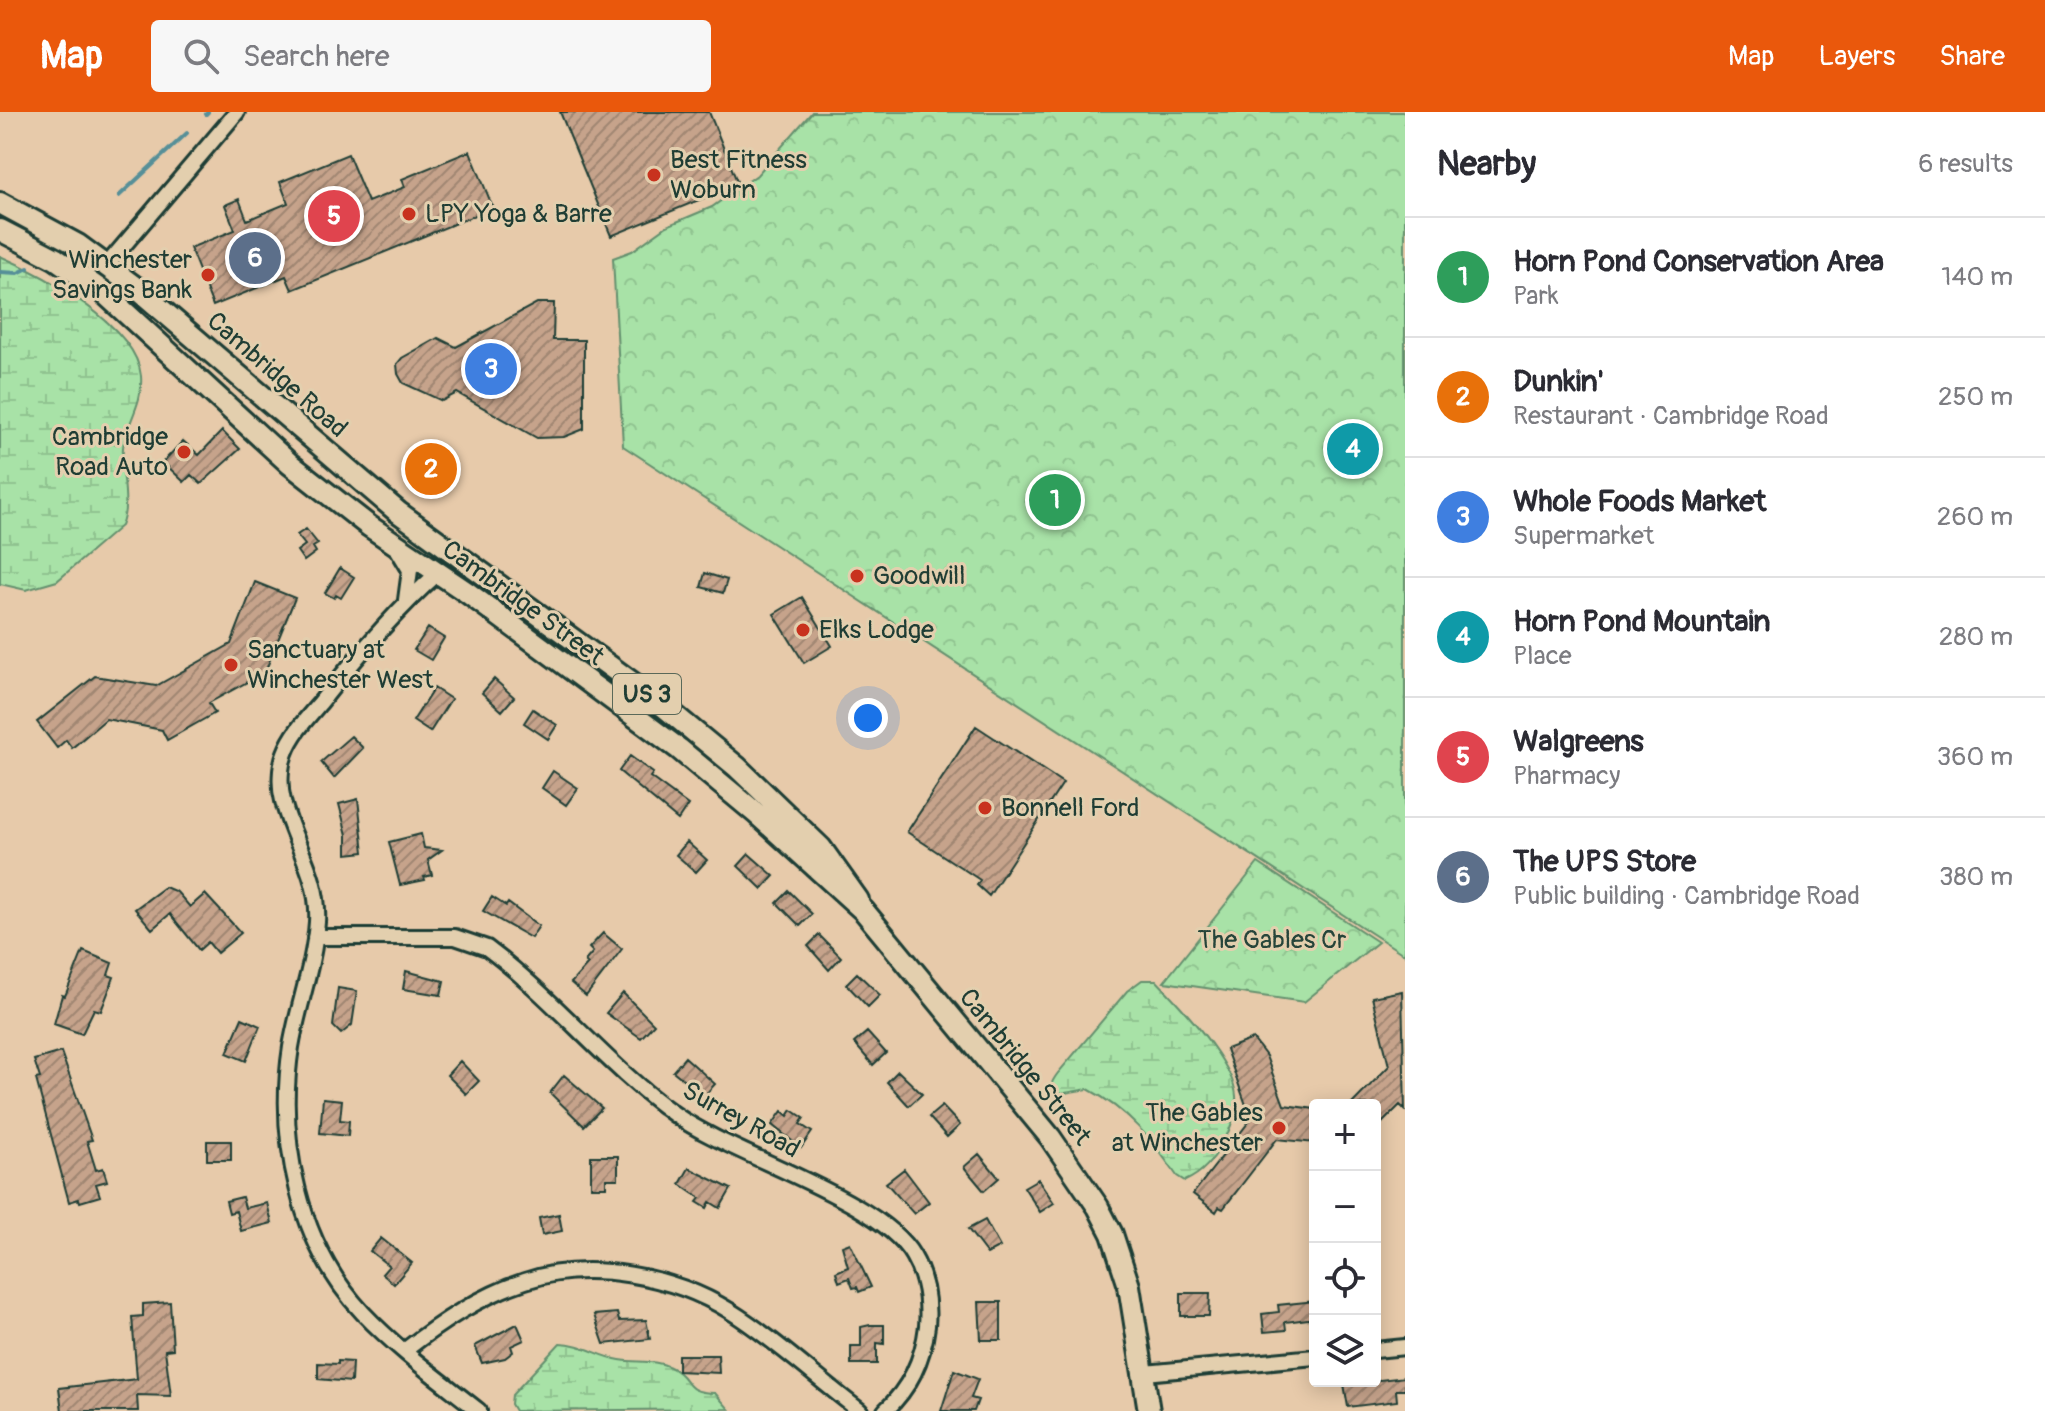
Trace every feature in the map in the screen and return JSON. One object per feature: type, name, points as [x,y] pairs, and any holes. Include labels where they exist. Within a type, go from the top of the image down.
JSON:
[{"type":"highway","name":"Cambridge Road","points":[[0,203],[59,234],[164,310],[232,372],[398,512]]},
{"type":"highway","name":"Cambridge Road","points":[[0,230],[56,259],[102,291],[274,451],[369,526]]},
{"type":"highway","points":[[213,394],[232,372]]},
{"type":"highway","name":"Cambridge Street","points":[[398,512],[567,634],[737,767],[821,848],[845,877],[864,911]]},
{"type":"highway","name":"Cambridge Street","points":[[369,526],[438,573],[703,769],[864,911],[1050,1137],[1090,1193],[1112,1234],[1123,1266],[1145,1373],[1149,1411]]},
{"type":"highway","points":[[552,657],[567,634]]},
{"type":"street","points":[[106,266],[237,112]]},
{"type":"street","points":[[369,526],[407,562],[411,578],[406,601]]},
{"type":"street","points":[[438,573],[406,601],[297,731],[285,752],[282,798],[314,886],[315,937],[291,1047],[287,1122],[289,1153],[307,1218],[332,1268],[362,1313],[479,1411]]},
{"type":"street","name":"Surrey Road","points":[[315,937],[455,937],[487,948],[673,1113],[709,1136],[845,1201],[889,1228],[912,1254],[925,1282],[929,1307],[925,1348],[913,1376],[885,1411]]},
{"type":"street","points":[[404,1351],[442,1321],[527,1280],[564,1274],[635,1276],[673,1284],[733,1312],[860,1411]]},
{"type":"street","points":[[1381,1349],[1405,1347]]},
{"type":"street","points":[[1145,1373],[1309,1358]]},
{"type":"green space","points":[[812,112],[1405,112],[1405,955],[623,446],[613,258],[632,251],[667,226],[712,207],[757,175]]},
{"type":"green space","points":[[0,256],[62,288],[105,320],[123,338],[135,357],[141,376],[138,402],[124,441],[125,505],[121,526],[57,581],[26,590],[0,584]]},
{"type":"green space","name":"The Gables Cr","points":[[1258,863],[1378,942],[1304,1002],[1164,982]]},
{"type":"green space","points":[[1142,980],[1156,980],[1204,1034],[1226,1067],[1236,1096],[1233,1120],[1223,1143],[1207,1165],[1185,1181],[1177,1176],[1138,1127],[1102,1097],[1088,1089],[1053,1095],[1052,1092],[1052,1084],[1058,1073],[1127,991]]},
{"type":"green space","points":[[560,1343],[620,1360],[664,1365],[677,1371],[692,1388],[715,1393],[729,1409],[515,1411],[511,1404],[512,1395]]},
{"type":"building","points":[[560,112],[709,112],[738,184],[611,236]]},
{"type":"building","points":[[470,151],[493,208],[292,290],[286,276],[213,306],[190,248],[235,230],[225,205],[239,199],[247,220],[288,203],[280,182],[348,154],[368,202],[405,187],[402,179]]},
{"type":"building","points":[[537,303],[554,303],[553,340],[584,340],[584,429],[564,437],[537,438],[457,393],[442,401],[403,383],[398,374],[397,364],[402,358],[438,338],[456,347]]},
{"type":"building","points":[[222,431],[240,449],[201,484],[191,475],[184,482],[163,462],[183,441],[199,455]]},
{"type":"building","points":[[429,447],[453,468],[434,489],[415,479],[417,476],[408,465]]},
{"type":"building","points":[[306,529],[318,544],[313,547],[316,552],[304,561],[297,551],[305,545],[297,535]]},
{"type":"building","points":[[340,568],[354,577],[341,598],[336,595],[334,598],[325,593]]},
{"type":"building","points":[[705,573],[727,580],[723,593],[701,587]]},
{"type":"building","name":"Sanctuary at Winchester West","points":[[255,582],[295,598],[265,672],[209,703],[215,713],[167,740],[162,730],[106,719],[72,748],[66,740],[57,748],[37,722],[95,676],[156,686],[231,644]]},
{"type":"building","name":"Elks Lodge","points":[[802,597],[832,646],[804,663],[774,614]]},
{"type":"building","points":[[428,628],[444,638],[431,660],[414,650]]},
{"type":"building","points":[[494,679],[514,697],[502,711],[482,693]]},
{"type":"building","points":[[434,688],[451,699],[430,732],[413,721]]},
{"type":"building","points":[[533,709],[557,725],[548,739],[524,723]]},
{"type":"building","points":[[976,726],[1063,783],[989,896],[977,885],[980,880],[907,832]]},
{"type":"building","points":[[351,736],[363,748],[334,778],[321,762]]},
{"type":"building","points":[[630,756],[653,773],[650,777],[688,805],[678,820],[619,771]]},
{"type":"building","points":[[553,771],[578,788],[566,805],[542,788]]},
{"type":"building","points":[[358,799],[364,852],[347,854],[347,835],[339,804]]},
{"type":"building","points":[[421,834],[424,848],[442,850],[428,860],[432,875],[424,877],[425,880],[400,885],[389,842]]},
{"type":"building","points":[[687,842],[707,860],[696,872],[676,855]]},
{"type":"building","points":[[749,854],[774,876],[762,889],[738,866]]},
{"type":"building","points":[[165,887],[177,892],[190,907],[205,894],[241,933],[217,953],[208,942],[199,950],[170,914],[152,929],[135,909]]},
{"type":"building","points":[[789,891],[812,914],[800,926],[777,903]]},
{"type":"building","points":[[492,897],[506,906],[508,903],[539,926],[531,938],[483,911]]},
{"type":"building","points":[[603,933],[622,949],[586,996],[571,983],[588,964],[585,961],[593,952],[589,948]]},
{"type":"building","points":[[819,935],[841,957],[829,970],[808,946]]},
{"type":"building","points":[[83,951],[112,963],[108,975],[114,977],[101,1011],[94,1009],[82,1034],[54,1024],[62,995],[65,996]]},
{"type":"building","points":[[406,971],[444,981],[441,995],[403,989]]},
{"type":"building","points":[[857,973],[880,995],[868,1007],[846,984]]},
{"type":"building","points":[[338,988],[357,991],[352,1025],[341,1034],[333,1026]]},
{"type":"building","points":[[1402,991],[1405,1110],[1400,1105],[1381,1124],[1381,1099],[1357,1099],[1389,1066],[1372,997]]},
{"type":"building","points":[[623,993],[654,1024],[641,1038],[606,1013]]},
{"type":"building","points":[[242,1018],[260,1026],[246,1061],[227,1053]]},
{"type":"building","points":[[867,1032],[886,1053],[873,1065],[854,1043]]},
{"type":"building","name":"The Gables at Winchester","points":[[1253,1039],[1266,1056],[1284,1105],[1309,1108],[1309,1142],[1277,1139],[1223,1209],[1219,1207],[1216,1212],[1193,1194],[1251,1119],[1226,1049]]},
{"type":"building","points":[[61,1052],[92,1140],[87,1141],[96,1170],[103,1168],[107,1181],[96,1184],[100,1196],[80,1202],[79,1199],[69,1202],[36,1079],[40,1078],[34,1060]]},
{"type":"building","points":[[685,1057],[715,1084],[704,1096],[673,1071]]},
{"type":"building","points":[[460,1061],[479,1081],[466,1094],[447,1075]]},
{"type":"building","points":[[898,1071],[922,1094],[909,1106],[887,1082]]},
{"type":"building","points":[[564,1075],[602,1108],[584,1126],[550,1093]]},
{"type":"building","points":[[323,1098],[342,1100],[340,1120],[349,1121],[348,1136],[320,1133]]},
{"type":"building","points":[[942,1106],[960,1125],[947,1137],[929,1117]]},
{"type":"building","points":[[792,1110],[804,1118],[800,1124],[812,1132],[801,1148],[772,1125],[782,1111],[788,1116]]},
{"type":"building","points":[[207,1141],[231,1141],[231,1160],[207,1160]]},
{"type":"building","points":[[979,1154],[999,1178],[984,1191],[964,1167]]},
{"type":"building","points":[[591,1156],[618,1156],[618,1179],[606,1179],[606,1187],[591,1187]]},
{"type":"building","points":[[689,1168],[731,1189],[720,1208],[710,1202],[707,1208],[697,1202],[700,1198],[680,1184]]},
{"type":"building","points":[[904,1169],[929,1202],[914,1214],[886,1183]]},
{"type":"building","points":[[1038,1179],[1054,1203],[1040,1212],[1024,1187]]},
{"type":"building","points":[[242,1197],[245,1208],[267,1203],[272,1223],[241,1231],[236,1211],[229,1213],[226,1201]]},
{"type":"building","points":[[559,1214],[562,1231],[542,1235],[539,1218]]},
{"type":"building","points":[[985,1220],[1000,1247],[987,1254],[968,1229]]},
{"type":"building","points":[[381,1238],[412,1263],[394,1284],[382,1274],[389,1266],[370,1251]]},
{"type":"building","points":[[850,1243],[871,1287],[859,1292],[857,1287],[853,1288],[849,1278],[839,1282],[836,1272],[848,1267],[842,1246]]},
{"type":"building","points":[[1181,1293],[1210,1293],[1209,1316],[1181,1316]]},
{"type":"building","points":[[170,1302],[173,1349],[165,1350],[171,1396],[137,1395],[138,1411],[62,1411],[59,1388],[137,1379],[132,1317],[143,1316],[143,1304]]},
{"type":"building","points":[[979,1302],[1001,1302],[1001,1340],[981,1340]]},
{"type":"building","points":[[1309,1302],[1309,1319],[1285,1322],[1286,1330],[1264,1332],[1262,1314],[1279,1312],[1278,1305]]},
{"type":"building","points":[[617,1313],[619,1321],[646,1320],[650,1339],[604,1344],[594,1315]]},
{"type":"building","points":[[517,1324],[524,1340],[511,1346],[513,1352],[505,1358],[482,1363],[475,1346]]},
{"type":"building","points":[[884,1325],[884,1344],[877,1343],[877,1364],[851,1364],[851,1346],[861,1346],[861,1327]]},
{"type":"building","points":[[678,1355],[718,1355],[719,1373],[678,1371]]},
{"type":"building","points":[[338,1361],[352,1362],[351,1382],[318,1379],[318,1363],[338,1364]]},
{"type":"building","points":[[954,1370],[978,1379],[971,1398],[978,1400],[974,1411],[941,1411]]},
{"type":"building","points":[[1405,1377],[1405,1390],[1396,1390],[1397,1401],[1348,1407],[1345,1387],[1381,1387],[1381,1380]]},
{"type":"waterway","points":[[119,196],[187,133]]},
{"type":"waterway","points":[[0,272],[18,273],[28,268]]},
{"type":"place","name":"Best Fitness Woburn","points":[[654,175]]},
{"type":"place","name":"LPY Yoga & Barre","points":[[409,214]]},
{"type":"place","name":"Walgreens","points":[[334,216]]},
{"type":"place","name":"The UPS Store","points":[[255,258]]},
{"type":"place","name":"Winchester Savings Bank","points":[[208,275]]},
{"type":"place","name":"Whole Foods Market","points":[[491,369]]},
{"type":"place","name":"Horn Pond Mountain","points":[[1353,449]]},
{"type":"place","name":"Cambridge Road Auto","points":[[184,452]]},
{"type":"place","name":"Dunkin'","points":[[431,469]]},
{"type":"place","name":"Horn Pond Conservation Area","points":[[1055,500]]},
{"type":"place","name":"Goodwill","points":[[857,576]]},
{"type":"place","name":"Elks Lodge","points":[[803,630]]},
{"type":"place","name":"Sanctuary at Winchester West","points":[[231,665]]},
{"type":"place","name":"Bonnell Ford","points":[[985,808]]},
{"type":"place","name":"The Gables at Winchester","points":[[1279,1128]]}]
